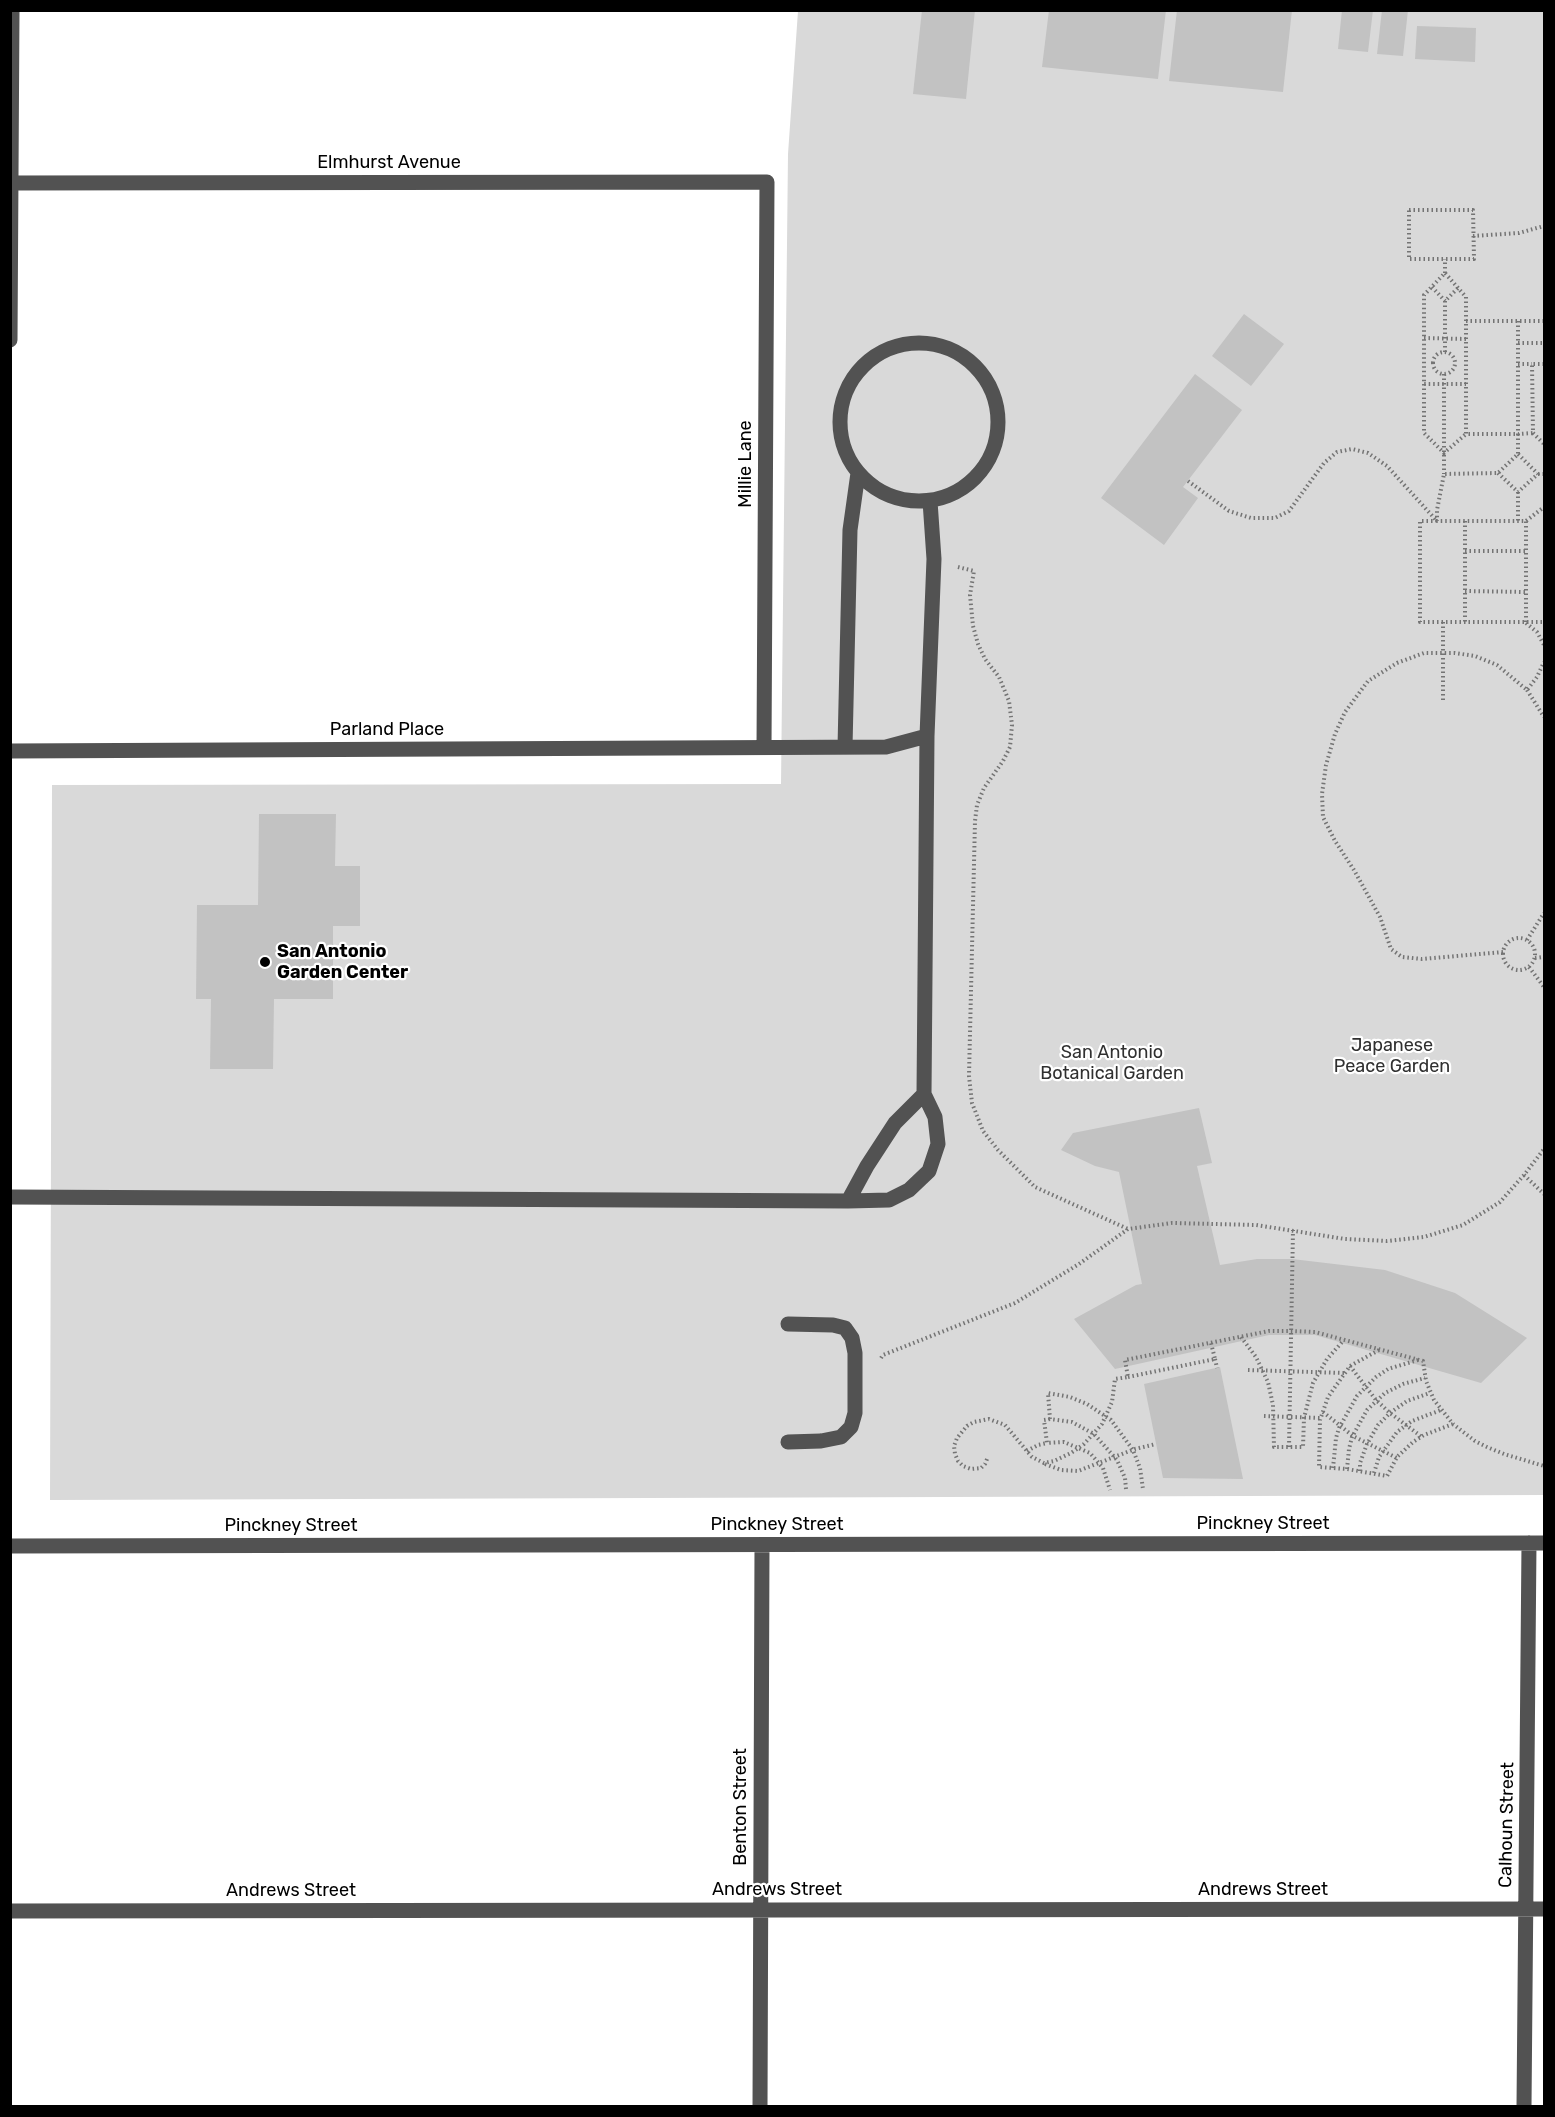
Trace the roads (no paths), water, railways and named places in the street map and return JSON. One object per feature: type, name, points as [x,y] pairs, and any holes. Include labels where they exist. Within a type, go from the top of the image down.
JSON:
[{"type":"street","points":[[10,340],[12,10]]},
{"type":"street","name":"Elmhurst Avenue","points":[[11,183],[767,182]]},
{"type":"street","name":"Millie Lane","points":[[764,747],[767,182]]},
{"type":"street","points":[[921,343],[946,348],[969,360],[986,380],[996,403],[998,429],[992,454],[977,477],[956,493],[930,501],[904,500],[895,497],[879,490],[858,473],[844,450],[840,424],[843,399],[854,376],[873,358],[896,347],[921,343]]},
{"type":"street","points":[[845,747],[850,530],[858,473]]},
{"type":"street","points":[[10,1197],[848,1201],[889,1200],[909,1190],[928,1171],[938,1144],[935,1118],[924,1094],[927,736],[934,560],[930,501]]},
{"type":"street","name":"Parland Place","points":[[10,751],[886,747],[927,736]]},
{"type":"street","points":[[848,1201],[895,1123],[924,1094]]},
{"type":"street","points":[[788,1324],[833,1325],[845,1328],[852,1338],[855,1353],[855,1413],[851,1427],[841,1437],[821,1441],[788,1442]]},
{"type":"street","name":"Pinckney Street","points":[[10,1546],[1537,1544]]},
{"type":"street","name":"Calhoun Street","points":[[1524,2106],[1526,1909],[1537,1544]]},
{"type":"street","name":"Benton Street","points":[[760,2106],[762,1545]]},
{"type":"street","name":"Andrews Street","points":[[10,1911],[1545,1909]]},
{"type":"place","name":"San Antonio Garden Center","points":[[265,962]]},
{"type":"park label","name":"Japanese Peace Garden","points":[[1392,1056]]},
{"type":"park label","name":"San Antonio Botanical Garden","points":[[1112,1063]]}]
